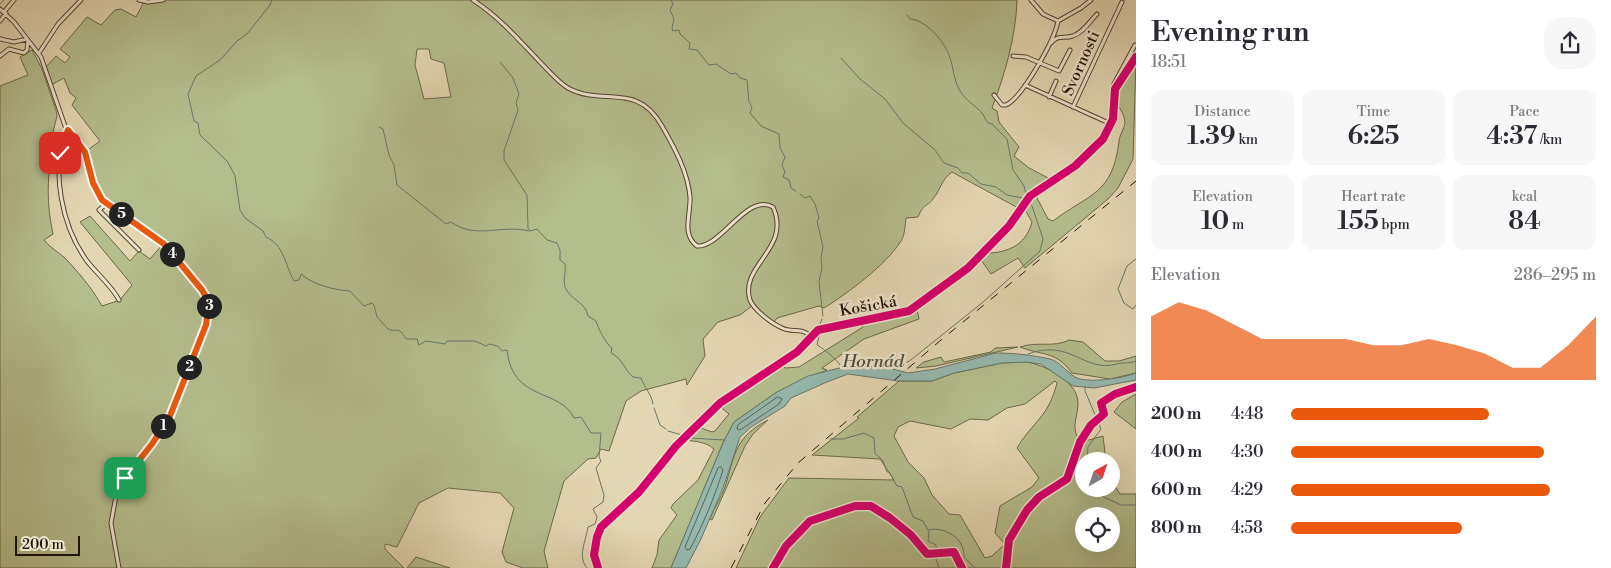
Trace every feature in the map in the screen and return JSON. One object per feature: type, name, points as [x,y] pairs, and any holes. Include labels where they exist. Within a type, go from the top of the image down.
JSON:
[{"type":"street","points":[[0,21],[14,0]]},
{"type":"street","points":[[39,53],[58,24],[82,0]]},
{"type":"street","points":[[139,0],[148,2],[163,0]]},
{"type":"street","points":[[473,0],[496,18],[568,87],[585,93],[636,100],[651,110],[663,127],[683,168],[690,196],[688,232],[690,238],[697,246],[710,244],[734,220],[747,212],[765,204],[774,206],[778,220],[777,232],[770,249],[757,265],[749,290],[751,302],[762,314],[782,328],[798,329],[811,336]]},
{"type":"street","points":[[1031,0],[1039,11],[1058,20]]},
{"type":"street","points":[[994,95],[1002,104],[1006,105],[1025,85],[1047,47],[1058,20],[1081,8],[1090,0]]},
{"type":"street","name":"Svornosti","points":[[1073,107],[1122,2]]},
{"type":"street","points":[[0,9],[5,12],[39,53],[68,130],[85,152],[95,187],[106,204],[164,244],[205,294],[210,310],[206,325],[170,416],[152,444],[125,478],[116,496],[111,523],[119,568]]},
{"type":"street","points":[[1047,47],[1057,37],[1073,36],[1086,28],[1097,14]]},
{"type":"street","points":[[0,39],[14,42],[27,40]]},
{"type":"street","points":[[0,56],[9,49],[24,53],[27,50],[27,40]]},
{"type":"street","points":[[1115,89],[1114,84],[1135,45]]},
{"type":"street","points":[[1013,56],[1026,58],[1059,71],[1070,50]]},
{"type":"street","name":"Košická","points":[[598,568],[594,555],[596,537],[601,527],[641,489],[667,455],[730,396],[797,352],[819,329],[899,314],[920,305],[968,268],[1005,231],[1023,204],[1040,188],[1075,166],[1103,139],[1111,124],[1115,89],[1136,57]]},
{"type":"street","points":[[1049,97],[1056,82]]},
{"type":"street","points":[[1025,85],[1111,124]]},
{"type":"street","points":[[68,130],[59,163],[68,229],[87,260],[119,300]]},
{"type":"street","points":[[106,204],[99,210],[139,250]]},
{"type":"green space","points":[[163,0],[1017,0],[1009,55],[992,108],[997,111],[999,122],[1019,147],[1014,156],[1029,168],[1052,180],[1033,192],[1028,198],[1035,194],[1048,219],[1053,221],[1088,198],[1105,183],[1116,159],[1125,123],[1123,113],[1114,99],[1116,89],[1136,60],[1133,159],[1118,188],[1108,199],[1025,268],[1018,258],[991,274],[981,260],[978,259],[982,253],[1007,250],[1020,243],[1032,222],[1023,206],[1020,209],[952,172],[918,217],[906,218],[902,239],[886,259],[855,287],[824,308],[819,306],[777,318],[774,322],[752,306],[740,315],[718,322],[703,339],[705,356],[687,385],[686,379],[641,391],[626,401],[609,451],[601,449],[596,458],[588,459],[564,481],[544,551],[548,568],[523,568],[506,562],[502,552],[514,508],[500,493],[448,488],[419,503],[397,547],[385,544],[385,549],[404,568],[0,568],[0,86],[28,75],[20,57],[32,50],[42,69],[57,116],[53,132],[55,133],[48,183],[53,234],[44,240],[75,269],[90,287],[102,306],[120,300],[132,285],[80,222],[90,216],[130,261],[139,251],[150,259],[163,244],[106,204],[95,187],[85,152],[100,141],[72,105],[76,98],[70,93],[64,78],[51,85],[45,68],[56,56],[65,63],[70,57],[60,49],[87,17],[101,25],[115,10],[121,9],[136,17],[144,2]],"holes":[[[417,49],[429,49],[431,59],[444,63],[451,97],[424,99],[415,65]]]},
{"type":"green space","points":[[914,308],[917,309],[919,319],[864,339],[822,368],[827,370],[777,392],[734,422],[723,443],[671,568],[652,568],[657,555],[659,540],[677,515],[671,508],[673,504],[698,480],[714,449],[703,443],[681,440],[695,426],[712,432],[715,431],[729,414],[718,405],[738,389],[781,362],[785,368],[799,367],[863,327],[860,322]]},
{"type":"green space","points":[[1069,340],[1083,342],[1105,361],[1119,361],[1136,356],[1136,373],[1110,379],[1072,373],[1060,360],[1054,357],[1020,347],[1033,344],[1057,344]]},
{"type":"green space","points":[[1018,347],[936,366],[916,368],[924,362],[941,357],[944,362],[991,352],[995,348]]},
{"type":"green space","points":[[1026,362],[1051,370],[1067,381],[1077,395],[1078,408],[1075,429],[1078,438],[1089,440],[1103,436],[1105,452],[1075,452],[1075,498],[1120,498],[1120,494],[1136,494],[1136,568],[736,568],[760,517],[789,478],[894,480],[880,459],[812,455],[859,418],[857,417],[899,381],[932,381],[954,373],[1002,363]],"holes":[[[1055,381],[1057,383],[1045,412],[1017,448],[1039,478],[1032,487],[1000,506],[995,533],[1005,544],[992,556],[985,558],[960,515],[949,514],[932,495],[924,478],[908,462],[894,436],[898,427],[910,421],[951,429],[970,419],[988,420],[1007,408],[1025,404]]]},
{"type":"green space","points":[[1136,394],[1136,429],[1114,412],[1122,402]]},
{"type":"green space","points":[[768,420],[753,434],[745,446],[712,520],[710,519],[725,487],[738,448],[749,433]]},
{"type":"green space","points":[[416,557],[450,568],[407,568]]},
{"type":"water","points":[[996,353],[1023,354],[1050,359],[1057,362],[1075,377],[1081,379],[1106,379],[1136,373],[1136,380],[1094,388],[1073,386],[1041,364],[1026,362],[1002,363],[954,373],[932,381],[898,381],[848,374],[827,382],[791,398],[785,406],[751,427],[740,437],[723,488],[686,568],[671,568],[723,443],[734,422],[777,392],[808,376],[843,367],[849,361],[857,362],[850,363],[848,366],[863,368],[879,365],[908,373],[935,369]]},
{"type":"waterway","points":[[0,4],[4,0]]},
{"type":"waterway","points":[[272,0],[247,34],[237,41],[220,60],[196,76],[188,94],[194,121],[198,123],[200,135],[227,161],[235,176],[240,210],[245,218],[263,231],[266,237],[277,245],[294,281],[299,280],[301,274],[324,286],[350,291],[364,306],[372,303],[377,317],[388,329],[399,331],[406,339],[417,339],[419,345],[426,341],[445,344],[447,341],[475,341],[486,346],[489,344],[498,346],[502,351],[507,350],[511,367],[518,378],[527,386],[558,402],[574,418],[581,417],[591,433],[601,433],[599,457],[601,461],[596,468],[604,495],[603,502],[593,509],[597,517],[595,524],[588,527],[584,543],[582,554],[587,568]]},
{"type":"waterway","points":[[671,0],[673,4],[670,10],[674,19],[673,31],[679,30],[680,34],[690,43],[689,49],[697,50],[709,65],[716,64],[731,74],[736,73],[740,78],[747,80],[749,102],[752,107],[750,113],[761,126],[779,134],[780,148],[785,157],[782,165],[785,172],[783,177],[789,180],[791,188],[796,191]]},
{"type":"waterway","points":[[907,15],[910,19],[916,20],[928,27],[939,38],[947,49],[960,91],[982,113],[988,123],[992,124],[1007,139],[1013,170],[1024,186],[1026,194],[1023,198]]},
{"type":"waterway","name":"Hornád","points":[[841,58],[860,79],[885,99],[903,123],[935,150],[944,163],[958,168],[962,173],[968,173],[981,184],[996,187],[1007,195],[1023,198],[1032,206],[1043,239],[1040,251],[982,303],[912,359],[893,370]]},
{"type":"waterway","points":[[500,62],[513,78],[519,94],[516,103],[518,110],[504,151],[504,160],[527,195],[528,228],[530,231],[537,229],[547,240],[557,243],[560,250],[560,260],[565,264],[564,284],[567,291],[584,307],[588,316],[596,321],[602,336],[612,348],[611,353],[618,358],[633,377],[641,378],[653,404]]},
{"type":"waterway","points":[[379,127],[383,129],[389,155],[394,165],[397,185],[446,224],[451,222],[460,227],[479,231],[509,229],[529,231]]},
{"type":"waterway","points":[[800,194],[805,198],[810,196],[815,204],[819,218],[817,221],[823,247],[819,282],[823,316]]},
{"type":"waterway","points":[[1136,259],[1127,266],[1118,289],[1124,303],[1133,309],[1136,305]]},
{"type":"waterway","points":[[820,324],[822,319]]},
{"type":"waterway","name":"Hornád","points":[[820,332],[817,345],[824,349],[842,368]]},
{"type":"waterway","points":[[1028,354],[1043,350],[1055,350],[1085,361],[1105,365],[1136,361]]},
{"type":"waterway","points":[[1085,386],[1085,391],[1101,429],[1088,447],[1088,452]]},
{"type":"waterway","points":[[654,408],[660,425],[666,429]]},
{"type":"waterway","points":[[668,431],[682,435]]},
{"type":"waterway","points":[[830,439],[843,439],[864,433],[874,438],[875,453],[883,461],[887,472],[889,472],[897,486],[902,487],[913,517],[923,521],[928,530],[941,530],[957,539],[961,544],[964,557],[975,568]]},
{"type":"waterway","points":[[689,438],[725,440]]},
{"type":"waterway","points":[[1106,498],[1121,505],[1136,505]]},
{"type":"waterway","points":[[929,531],[928,541],[936,545],[936,559],[939,568]]},
{"type":"railway","points":[[731,568],[765,503],[798,463],[941,340],[1136,181]]},
{"type":"cycle path","points":[[598,568],[594,555],[601,527],[639,492],[676,446],[720,403],[797,352],[818,330],[909,311],[968,268],[1009,226],[1030,196],[1075,166],[1103,139],[1113,119],[1115,89],[1136,57]]},
{"type":"cycle path","points":[[1006,568],[1009,540],[1027,510],[1039,497],[1067,479],[1080,442],[1091,425],[1104,414],[1101,403],[1115,394],[1136,387]]},
{"type":"cycle path","points":[[773,568],[786,546],[810,521],[855,506],[871,506],[890,518],[911,535],[927,554],[954,552],[962,568]]},
{"type":"route","points":[[60,153],[68,130],[85,152],[93,183],[102,200],[164,244],[202,290],[209,302],[210,310],[206,325],[170,416],[152,444],[125,478]]}]
